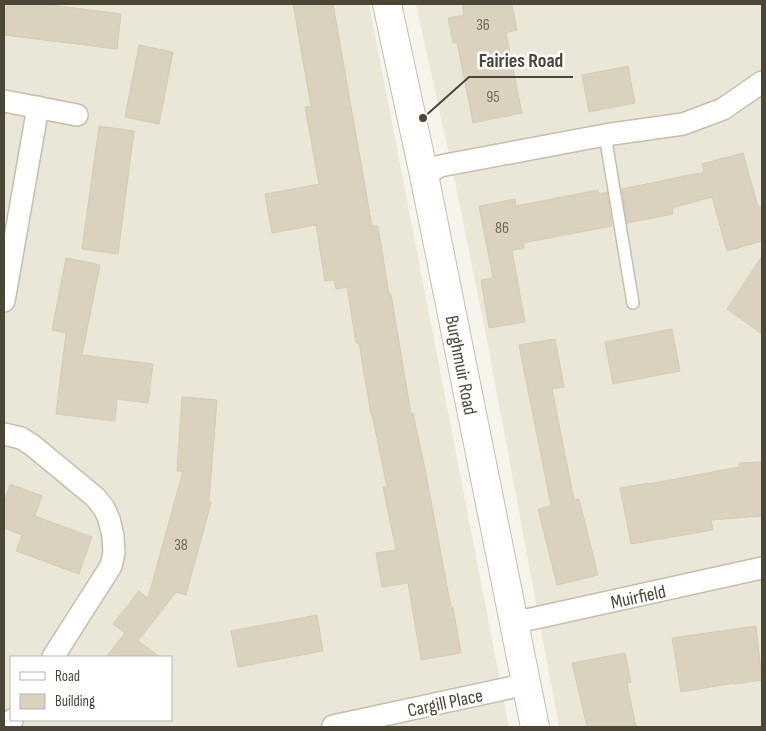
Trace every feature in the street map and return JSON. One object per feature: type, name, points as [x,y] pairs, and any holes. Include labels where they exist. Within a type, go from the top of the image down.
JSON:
[{"type":"street","name":"Burghmuir Road","points":[[387,4],[424,175],[535,727]]},
{"type":"street","points":[[424,175],[440,166],[605,135],[682,124],[723,109],[762,82]]},
{"type":"street","points":[[4,101],[77,115]]},
{"type":"street","points":[[4,301],[38,108]]},
{"type":"street","points":[[4,434],[21,438],[32,445],[94,497],[104,508],[109,519],[114,553],[111,566],[54,656]]},
{"type":"street","name":"Muirfield","points":[[513,623],[762,568]]},
{"type":"street","name":"Cargill Place","points":[[333,726],[526,684]]},
{"type":"lane","points":[[605,135],[633,303]]},
{"type":"shaded area","points":[[4,4],[369,4],[509,727],[4,727]]},
{"type":"shaded area","points":[[416,4],[762,4],[762,727],[559,727],[489,351]]},
{"type":"building","points":[[4,4],[43,4],[121,14],[117,49],[4,35]]},
{"type":"building","points":[[293,4],[333,4],[372,226],[378,226],[411,414],[413,413],[424,464],[461,653],[421,660],[408,583],[382,587],[376,553],[396,550],[383,487],[387,487],[371,415],[359,343],[356,343],[347,287],[336,289],[334,280],[325,281],[316,225],[272,233],[265,194],[319,184],[305,107],[311,106]]},
{"type":"building","points":[[462,4],[512,4],[517,30],[506,33],[522,113],[473,123],[457,42],[453,43],[448,18],[464,15]]},
{"type":"building","points":[[139,45],[173,52],[159,124],[125,117]]},
{"type":"building","points":[[628,66],[635,103],[589,112],[582,75]]},
{"type":"building","points":[[99,126],[134,131],[118,254],[82,249]]},
{"type":"building","points":[[743,153],[758,207],[762,206],[762,241],[727,251],[712,197],[672,208],[673,214],[627,223],[622,189],[704,172],[702,164]]},
{"type":"building","points":[[598,190],[599,194],[607,192],[612,226],[523,243],[524,248],[512,250],[525,322],[489,328],[481,280],[493,278],[479,206],[515,199],[516,206]]},
{"type":"building","points":[[762,256],[762,334],[727,309]]},
{"type":"building","points":[[66,258],[100,265],[82,355],[153,364],[148,403],[117,399],[115,421],[56,414],[66,333],[52,330]]},
{"type":"building","points":[[672,329],[680,371],[613,384],[605,342]]},
{"type":"building","points":[[555,339],[564,387],[552,389],[574,500],[579,499],[598,575],[557,585],[538,509],[551,506],[519,345]]},
{"type":"building","points":[[182,397],[217,400],[209,502],[211,503],[186,595],[176,592],[138,641],[159,656],[107,656],[125,633],[113,624],[139,591],[148,598],[183,471],[177,471]]},
{"type":"building","points":[[762,462],[762,516],[711,520],[713,530],[631,544],[620,488],[739,467],[739,463]]},
{"type":"building","points":[[10,484],[42,496],[35,516],[92,537],[79,574],[16,551],[22,535],[4,528],[4,503]]},
{"type":"building","points":[[317,615],[323,651],[238,667],[231,631]]},
{"type":"building","points":[[756,626],[762,680],[681,692],[672,638]]},
{"type":"building","points":[[625,653],[631,682],[627,683],[636,727],[587,727],[572,663]]},
{"type":"place","name":"Fairies Road","points":[[423,118]]}]
